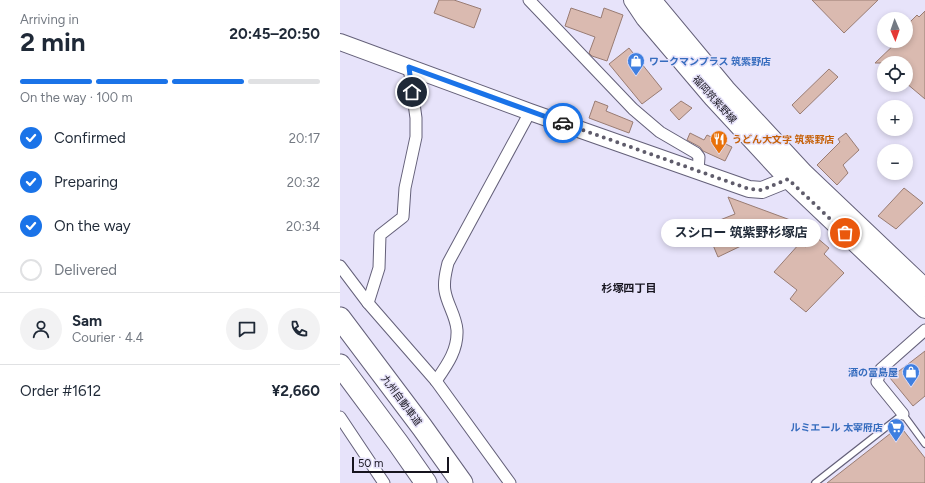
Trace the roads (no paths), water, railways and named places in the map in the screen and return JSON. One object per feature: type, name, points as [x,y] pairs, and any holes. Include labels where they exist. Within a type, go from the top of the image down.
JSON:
[{"type":"highway","name":"九州自動車道","points":[[340,318],[462,483]]},
{"type":"highway","points":[[340,365],[398,442],[426,483]]},
{"type":"main road","name":"福岡筑紫野線","points":[[633,0],[646,18],[713,98],[796,176],[925,288]]},
{"type":"main road","name":"福岡筑紫野線","points":[[652,0],[796,176],[925,309]]},
{"type":"street","points":[[529,0],[633,109],[660,132],[696,153],[699,157],[698,171]]},
{"type":"street","points":[[340,42],[530,112],[756,190],[762,190],[796,176]]},
{"type":"street","points":[[368,304],[379,268],[380,235],[403,217],[405,188],[416,137],[416,118],[409,67]]},
{"type":"street","points":[[436,381],[449,363],[456,344],[457,329],[445,292],[444,278],[448,263],[530,112]]},
{"type":"street","points":[[340,266],[368,304],[436,381],[510,483]]},
{"type":"street","points":[[903,414],[877,382],[881,369],[925,330]]},
{"type":"street","points":[[340,417],[384,483]]},
{"type":"lane","points":[[815,483],[903,414],[925,444]]},
{"type":"place","name":"ワークマンプラス 筑紫野店","points":[[636,76]]},
{"type":"place","name":"うどん大文字 筑紫野店","points":[[719,154]]},
{"type":"place","name":"スシロー 筑紫野杉塚店","points":[[845,233]]},
{"type":"place","name":"酒の富島屋","points":[[911,387]]},
{"type":"place","name":"ルミエール 太宰府店","points":[[896,442]]},
{"type":"district","name":"杉塚四丁目","points":[[629,288]]}]
